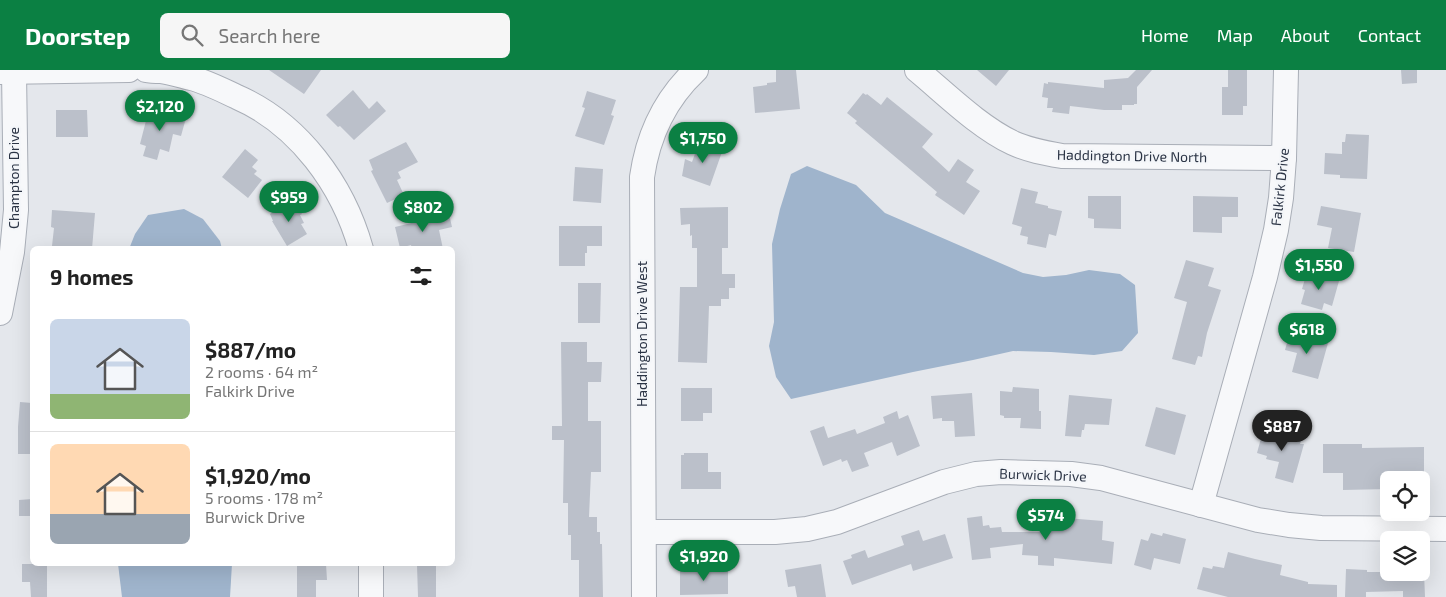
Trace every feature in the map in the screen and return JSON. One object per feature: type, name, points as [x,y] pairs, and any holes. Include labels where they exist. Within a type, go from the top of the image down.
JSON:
[{"type":"street","points":[[7,72],[129,70]]},
{"type":"street","points":[[146,70],[161,71],[192,78],[222,89],[250,103],[277,121],[317,160],[331,180],[343,200],[361,246]]},
{"type":"street","name":"Haddington Drive North","points":[[917,70],[992,132],[1014,144],[1037,152],[1062,156],[1284,158]]},
{"type":"street","name":"Falkirk Drive","points":[[1201,505],[1267,269],[1276,230],[1284,158],[1286,70]]},
{"type":"street","name":"Champton Drive","points":[[0,313],[12,252],[16,210],[7,72]]},
{"type":"street","name":"Haddington Drive West","points":[[644,597],[642,177],[648,145],[657,122],[689,76]]},
{"type":"street","name":"Burwick Drive","points":[[644,532],[775,532],[807,529],[845,519],[944,482],[976,474],[1001,472],[1071,474],[1102,478],[1258,520],[1289,525],[1321,528],[1446,530]]},
{"type":"street","points":[[371,566],[371,597]]},
{"type":"water","points":[[807,166],[856,185],[885,213],[1023,273],[1043,277],[1089,270],[1120,274],[1135,285],[1138,333],[1122,351],[1094,355],[1013,351],[791,399],[776,377],[769,346],[774,322],[772,244],[791,174]]},
{"type":"water","points":[[184,209],[203,219],[220,241],[221,246],[130,246],[135,234],[148,215]]},
{"type":"water","points":[[118,566],[232,566],[230,597],[122,597]]},
{"type":"building","points":[[269,70],[321,70],[304,94]]},
{"type":"building","points":[[776,70],[796,70],[800,109],[755,113],[753,87],[776,82]]},
{"type":"building","points":[[977,70],[1009,70],[996,86]]},
{"type":"building","points":[[1136,70],[1152,70],[1137,87],[1137,104],[1122,105],[1122,110],[1070,106],[1069,114],[1052,112],[1053,108],[1047,108],[1048,98],[1042,97],[1044,83],[1104,88],[1104,80],[1128,78]]},
{"type":"building","points":[[1228,70],[1247,70],[1247,106],[1243,106],[1243,115],[1222,115],[1222,87],[1228,87]]},
{"type":"building","points":[[1401,70],[1417,70],[1417,83],[1402,84]]},
{"type":"building","points":[[353,90],[369,109],[377,101],[386,111],[354,140],[326,115]]},
{"type":"building","points":[[587,91],[616,100],[611,115],[614,116],[604,145],[575,136],[585,108],[582,107]]},
{"type":"building","points":[[863,93],[881,105],[887,97],[933,134],[922,147],[949,172],[958,159],[974,170],[966,182],[980,191],[964,215],[935,195],[937,192],[855,123],[857,121],[847,113]]},
{"type":"building","points":[[149,109],[186,118],[181,136],[173,134],[169,152],[160,149],[157,160],[143,156],[146,146],[140,144]]},
{"type":"building","points":[[56,110],[87,110],[88,137],[56,137]]},
{"type":"building","points":[[1346,134],[1369,135],[1367,179],[1340,178],[1340,175],[1324,174],[1325,153],[1342,154],[1342,142],[1345,142]]},
{"type":"building","points":[[700,140],[723,149],[710,186],[682,176],[685,159],[692,162]]},
{"type":"building","points":[[406,142],[418,162],[398,172],[401,178],[397,180],[404,195],[387,203],[371,171],[373,170],[369,160]]},
{"type":"building","points":[[245,149],[258,160],[252,167],[257,171],[254,174],[262,180],[248,198],[222,177]]},
{"type":"building","points":[[575,167],[603,169],[601,203],[573,201]]},
{"type":"building","points":[[1021,188],[1038,192],[1035,203],[1062,211],[1056,236],[1049,234],[1046,248],[1027,244],[1028,237],[1020,235],[1022,227],[1012,224]]},
{"type":"building","points":[[1088,196],[1121,196],[1121,229],[1094,228],[1094,219],[1088,218]]},
{"type":"building","points":[[1193,196],[1238,197],[1238,217],[1222,217],[1222,233],[1193,232]]},
{"type":"building","points":[[293,200],[302,214],[300,215],[304,223],[301,224],[307,234],[287,246],[272,221],[270,214]]},
{"type":"building","points":[[1321,206],[1361,213],[1354,252],[1328,248],[1332,228],[1317,225]]},
{"type":"building","points":[[728,207],[728,248],[722,248],[722,274],[735,274],[735,288],[729,288],[729,299],[721,299],[721,306],[709,306],[707,363],[678,362],[680,287],[697,287],[697,248],[692,248],[690,224],[681,225],[680,208]]},
{"type":"building","points":[[52,210],[95,213],[92,246],[52,246],[54,228],[51,227]]},
{"type":"building","points":[[449,214],[452,227],[439,230],[442,246],[400,246],[395,227]]},
{"type":"building","points":[[559,226],[602,226],[602,246],[587,246],[585,266],[559,266]]},
{"type":"building","points":[[1186,260],[1214,268],[1208,286],[1221,290],[1207,333],[1202,357],[1198,356],[1195,365],[1172,359],[1187,302],[1174,298]]},
{"type":"building","points":[[1307,272],[1339,281],[1332,306],[1324,303],[1322,310],[1301,304],[1305,290],[1302,289]]},
{"type":"building","points":[[578,283],[601,283],[600,323],[578,323]]},
{"type":"building","points":[[1290,332],[1328,343],[1318,379],[1292,372],[1297,353],[1285,350]]},
{"type":"building","points":[[561,342],[587,342],[587,362],[602,362],[601,382],[588,382],[588,421],[601,421],[601,472],[591,472],[589,517],[597,517],[597,532],[600,532],[603,597],[579,597],[579,560],[571,560],[571,535],[568,535],[568,503],[563,503],[564,440],[552,440],[552,426],[562,426]]},
{"type":"building","points":[[1013,387],[1039,389],[1041,429],[1020,428],[1021,418],[1004,418],[1004,416],[1000,415],[1000,391],[1012,392]]},
{"type":"building","points":[[681,388],[712,388],[712,413],[703,413],[703,421],[681,421]]},
{"type":"building","points":[[972,393],[975,436],[955,437],[954,421],[942,421],[942,418],[933,419],[931,396]]},
{"type":"building","points":[[1069,395],[1112,399],[1109,425],[1085,424],[1081,437],[1065,436]]},
{"type":"building","points":[[20,402],[30,403],[30,454],[18,454]]},
{"type":"building","points":[[1156,407],[1186,415],[1175,455],[1145,446]]},
{"type":"building","points":[[897,411],[899,419],[908,415],[920,446],[897,456],[892,442],[864,453],[869,466],[852,472],[847,460],[842,462],[841,459],[823,466],[810,431],[824,426],[828,438],[855,429],[857,434],[885,423],[883,417]]},
{"type":"building","points":[[1264,427],[1302,438],[1300,444],[1304,444],[1293,483],[1275,478],[1279,462],[1266,459],[1267,456],[1257,453]]},
{"type":"building","points":[[1323,444],[1362,444],[1362,448],[1424,447],[1424,471],[1380,471],[1380,489],[1343,490],[1343,473],[1323,473]]},
{"type":"building","points":[[684,453],[708,453],[708,472],[721,472],[721,489],[681,489],[681,455],[684,455]]},
{"type":"building","points":[[30,499],[30,516],[19,516],[19,500]]},
{"type":"building","points":[[1047,515],[1103,521],[1102,540],[1114,542],[1112,564],[1054,558],[1054,566],[1038,565],[1038,556],[1022,555],[1023,544],[990,548],[991,558],[972,560],[967,518],[982,516],[983,526],[989,525],[990,528],[1001,527],[1002,532],[1046,532]]},
{"type":"building","points":[[919,530],[923,541],[945,534],[953,558],[913,571],[911,564],[852,585],[843,561],[852,558],[851,555],[865,550],[868,558],[904,545],[901,536]]},
{"type":"building","points":[[1151,533],[1162,536],[1163,533],[1186,539],[1180,564],[1154,558],[1151,570],[1134,565],[1141,539],[1148,541]]},
{"type":"building","points":[[1228,552],[1282,565],[1280,575],[1308,582],[1308,584],[1337,585],[1337,597],[1228,597],[1197,589],[1203,567],[1212,569],[1213,566],[1224,568]]},
{"type":"building","points":[[22,564],[47,566],[47,597],[31,597],[30,582],[22,582]]},
{"type":"building","points":[[821,564],[826,597],[797,597],[795,586],[788,587],[785,570]]},
{"type":"building","points":[[297,566],[326,566],[327,580],[316,580],[316,597],[297,597]]},
{"type":"building","points":[[417,566],[436,566],[436,597],[418,597]]},
{"type":"building","points":[[1346,569],[1380,572],[1380,581],[1424,581],[1425,597],[1403,597],[1403,591],[1366,592],[1366,597],[1345,597]]},
{"type":"building","points":[[728,570],[728,594],[680,595],[680,571]]}]
